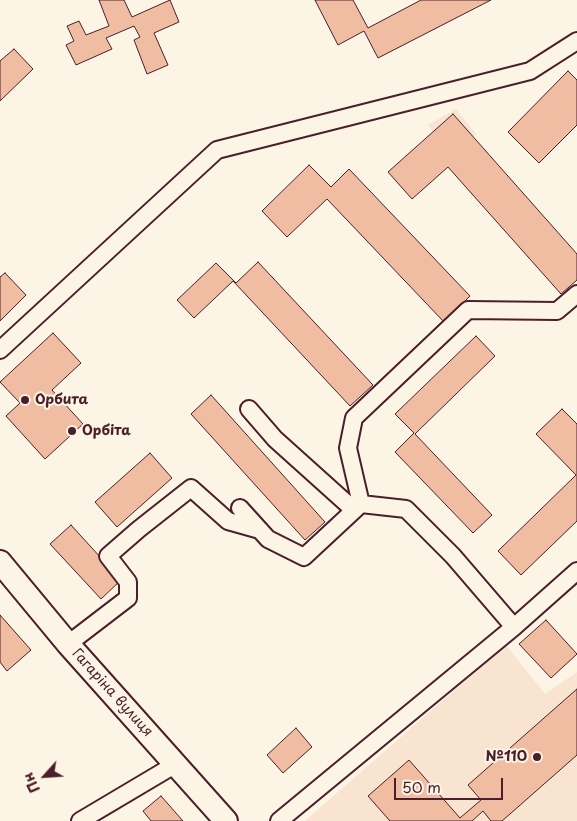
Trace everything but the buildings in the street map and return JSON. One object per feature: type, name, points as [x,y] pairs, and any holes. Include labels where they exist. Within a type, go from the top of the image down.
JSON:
[{"type":"main road","name":"Гагаріна вулиця","points":[[0,562],[68,644],[226,821]]},
{"type":"street","points":[[0,350],[217,150],[530,71],[577,41]]},
{"type":"street","points":[[357,507],[348,448],[354,418],[468,310],[557,311],[577,294]]},
{"type":"street","points":[[250,409],[275,439],[357,507],[406,509],[453,556],[514,627]]},
{"type":"street","points":[[68,644],[128,598],[128,582],[108,556],[138,529],[191,488],[228,521],[260,530]]},
{"type":"street","points":[[240,508],[268,539],[304,557],[357,507]]},
{"type":"street","points":[[279,821],[514,627],[577,571]]},
{"type":"street","points":[[80,821],[176,764]]},
{"type":"shaded area","points":[[456,109],[476,134],[466,143],[439,139],[428,125]]},
{"type":"shaded area","points":[[506,645],[545,694],[577,672],[577,821],[305,821]]},
{"type":"place","name":"Орбита","points":[[25,400]]},
{"type":"place","name":"Орбіта","points":[[72,431]]},
{"type":"place","name":"№110","points":[[537,757]]}]
